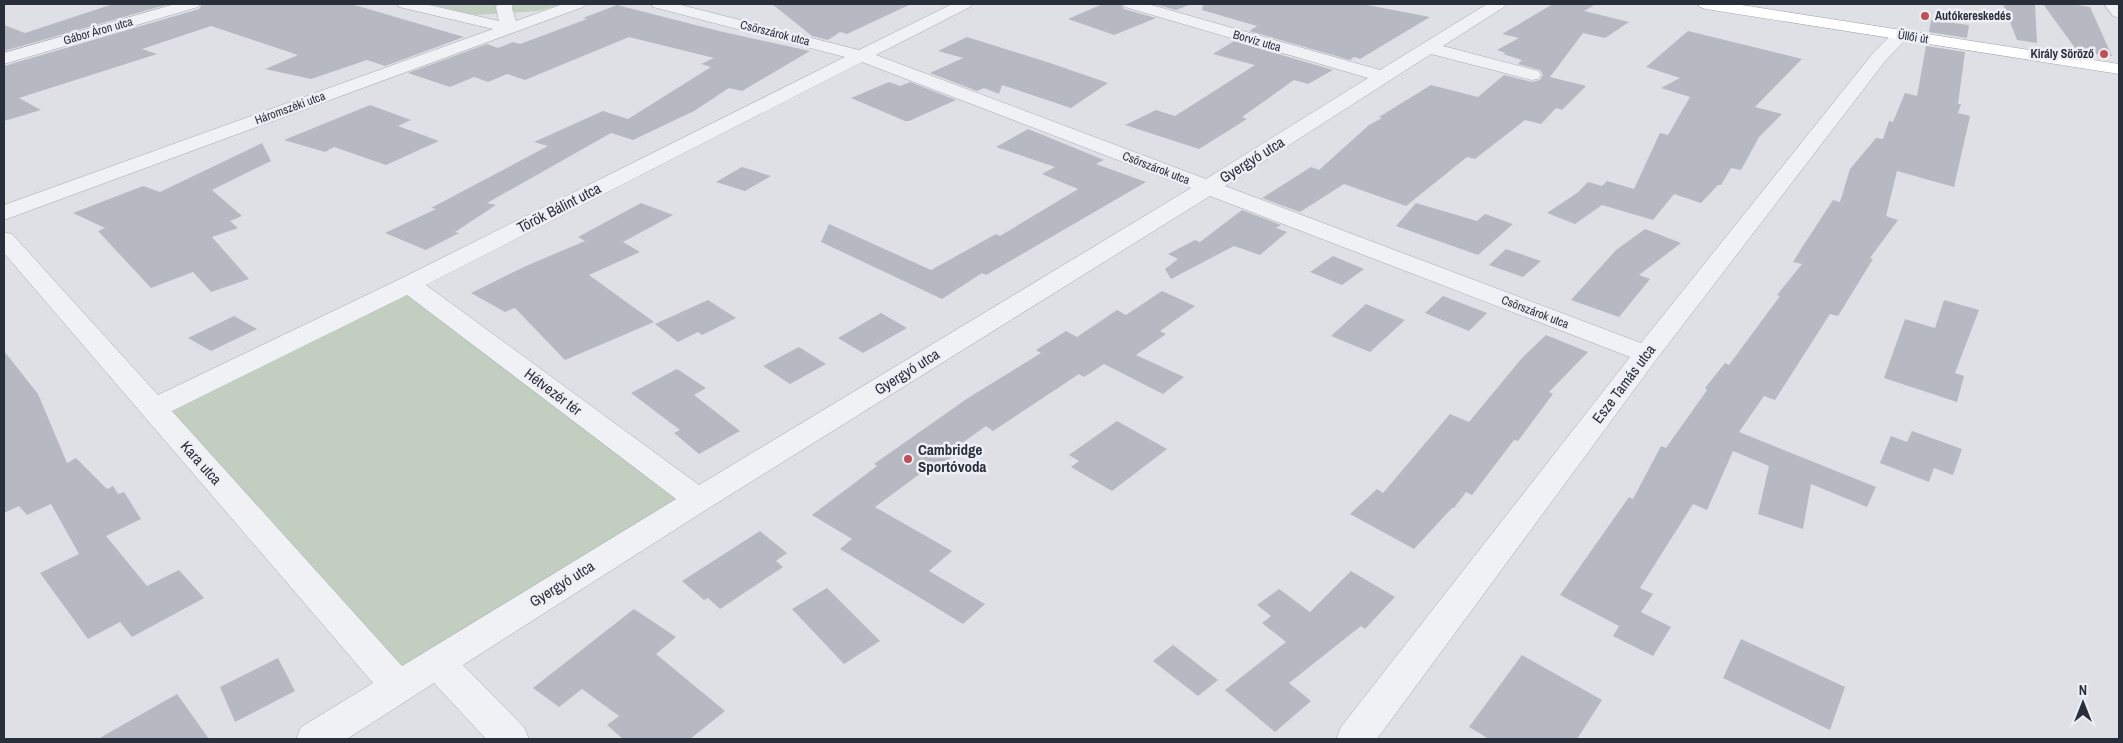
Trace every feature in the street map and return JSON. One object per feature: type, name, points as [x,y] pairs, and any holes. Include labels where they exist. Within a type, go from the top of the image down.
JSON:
[{"type":"main road","name":"Üllői út","points":[[1706,4],[1748,7],[1901,35],[2119,69]]},
{"type":"street","name":"Gábor Áron utca","points":[[4,59],[192,4]]},
{"type":"street","points":[[405,4],[510,28],[504,8],[506,4]]},
{"type":"street","name":"Háromszéki utca","points":[[4,213],[577,4]]},
{"type":"street","name":"Csörszárok utca","points":[[660,4],[862,56],[1646,354]]},
{"type":"street","name":"Török Bálint utca","points":[[153,409],[409,284],[964,4]]},
{"type":"street","name":"Borvíz utca","points":[[1131,4],[1383,77]]},
{"type":"street","name":"Gyergyó utca","points":[[315,739],[698,500],[1207,188],[1498,4]]},
{"type":"street","points":[[2112,4],[2119,13]]},
{"type":"street","name":"Esze Tamás utca","points":[[1355,739],[1646,354],[1880,56],[1901,35]]},
{"type":"street","points":[[1429,48],[1532,75]]},
{"type":"street","name":"Kara utca","points":[[4,239],[398,686]]},
{"type":"street","name":"Hétvezér tér","points":[[409,284],[698,500]]},
{"type":"street","points":[[437,662],[510,739]]},
{"type":"green space","points":[[430,4],[563,4],[538,11],[475,15]]},
{"type":"green space","points":[[409,284],[698,500],[398,686],[153,409]]},
{"type":"building","points":[[113,4],[169,4],[4,51],[4,25],[25,33]]},
{"type":"building","points":[[202,4],[351,4],[464,37],[385,66],[367,60],[311,79],[265,69],[298,55],[211,26],[142,49],[157,54],[19,98],[41,110],[4,121],[4,66],[199,9]]},
{"type":"building","points":[[772,4],[911,4],[847,34],[840,32],[828,40],[812,36]]},
{"type":"building","points":[[1103,4],[1121,4],[1124,9],[1156,18],[1114,35],[1068,19]]},
{"type":"building","points":[[1154,4],[1189,4],[1189,5],[1176,10]]},
{"type":"building","points":[[1203,4],[1362,4],[1430,17],[1360,59],[1354,57],[1350,60],[1249,31],[1257,26],[1202,10]]},
{"type":"building","points":[[1553,4],[1596,4],[1584,11],[1629,22],[1605,38],[1583,33],[1550,77],[1586,86],[1562,110],[1556,108],[1541,124],[1525,120],[1475,159],[1467,157],[1406,206],[1344,184],[1300,212],[1262,198],[1311,167],[1319,170],[1369,125],[1382,118],[1379,117],[1431,85],[1478,97],[1504,75],[1532,82],[1540,80],[1543,75],[1540,70],[1518,64],[1522,60],[1497,50],[1519,38],[1502,34]]},
{"type":"building","points":[[2003,4],[2035,4],[2037,43],[2017,40]]},
{"type":"building","points":[[2043,4],[2072,4],[2090,7],[2112,56],[2078,52]]},
{"type":"building","points":[[617,5],[719,31],[810,51],[742,91],[729,88],[694,111],[633,140],[611,133],[487,203],[496,205],[455,232],[459,233],[426,250],[385,233],[436,209],[431,208],[548,146],[534,142],[603,111],[628,119],[711,67],[701,64],[714,58],[629,37],[525,80],[507,74],[488,82],[474,77],[450,87],[408,73],[487,44],[498,48],[513,42],[520,44],[587,19],[583,18]]},
{"type":"building","points":[[1931,20],[1969,25],[1967,38],[1929,32]]},
{"type":"building","points":[[1688,31],[1802,59],[1755,107],[1782,114],[1759,137],[1741,170],[1731,168],[1721,185],[1718,185],[1701,203],[1674,194],[1653,220],[1602,205],[1575,224],[1547,213],[1577,193],[1588,182],[1602,186],[1607,181],[1634,189],[1660,133],[1668,135],[1690,97],[1661,88],[1680,78],[1646,67]]},
{"type":"building","points":[[967,37],[1108,83],[1071,108],[1002,85],[999,94],[984,88],[977,91],[930,73],[963,58],[938,51]]},
{"type":"building","points":[[1234,41],[1333,70],[1308,84],[1294,80],[1242,117],[1247,119],[1199,149],[1125,125],[1156,110],[1175,116],[1255,65],[1213,54]]},
{"type":"building","points":[[1926,46],[1965,52],[1958,104],[1961,104],[1958,113],[1970,116],[1954,187],[1897,171],[1886,216],[1898,220],[1870,258],[1873,259],[1838,316],[1830,314],[1775,400],[1764,396],[1739,432],[1876,487],[1867,507],[1811,484],[1803,529],[1758,514],[1769,466],[1733,451],[1707,510],[1693,504],[1640,588],[1653,594],[1641,612],[1671,627],[1653,656],[1613,636],[1619,626],[1560,595],[1629,497],[1633,499],[1661,446],[1666,448],[1707,390],[1705,388],[1725,363],[1729,365],[1780,296],[1777,295],[1802,264],[1793,262],[1833,200],[1840,202],[1850,169],[1876,138],[1883,139],[1889,121],[1893,122],[1905,93],[1917,96]]},
{"type":"building","points":[[889,82],[900,86],[910,82],[956,100],[909,121],[905,121],[851,98]]},
{"type":"building","points":[[370,105],[411,120],[398,126],[439,141],[386,165],[334,147],[325,152],[284,140]]},
{"type":"building","points":[[1028,129],[1104,160],[1096,164],[1146,182],[986,275],[982,273],[942,299],[821,242],[829,224],[931,270],[996,234],[1000,236],[1078,189],[1042,174],[1055,167],[996,147]]},
{"type":"building","points":[[262,143],[271,161],[212,190],[242,216],[230,221],[238,228],[212,237],[249,279],[211,292],[193,272],[151,288],[98,231],[105,228],[73,213],[143,186],[160,192]]},
{"type":"building","points":[[742,167],[771,176],[745,191],[716,182]]},
{"type":"building","points":[[641,203],[673,215],[623,242],[640,252],[589,275],[654,322],[565,360],[515,308],[505,312],[471,293],[526,266],[585,241],[578,237]]},
{"type":"building","points":[[1416,203],[1477,221],[1485,214],[1513,224],[1478,255],[1396,226]]},
{"type":"building","points":[[1242,210],[1281,225],[1276,228],[1287,232],[1260,255],[1234,246],[1171,279],[1165,269],[1178,259],[1168,254],[1195,240],[1200,242]]},
{"type":"building","points":[[1645,229],[1681,243],[1639,275],[1650,279],[1619,317],[1571,300],[1616,250]]},
{"type":"building","points":[[1506,249],[1541,261],[1523,277],[1489,265]]},
{"type":"building","points":[[1333,256],[1364,269],[1342,285],[1310,272]]},
{"type":"building","points":[[1162,291],[1195,306],[1160,331],[1166,334],[1136,355],[1184,377],[1163,394],[1104,364],[1084,377],[1079,374],[993,431],[986,426],[955,448],[954,455],[947,461],[936,462],[875,507],[952,551],[929,571],[985,604],[963,624],[840,549],[852,539],[812,515],[877,466],[874,464],[968,398],[1041,353],[1036,350],[1066,331],[1077,337],[1117,310],[1126,315]]},
{"type":"building","points":[[1443,296],[1487,313],[1469,331],[1425,313]]},
{"type":"building","points":[[708,300],[736,318],[702,335],[698,332],[678,342],[655,324]]},
{"type":"building","points":[[1944,300],[1979,310],[1955,373],[1964,376],[1957,402],[1884,378],[1905,319],[1935,328]]},
{"type":"building","points":[[1366,304],[1405,320],[1370,352],[1331,336]]},
{"type":"building","points":[[881,313],[907,328],[863,353],[838,338]]},
{"type":"building","points":[[234,316],[257,329],[211,351],[188,338]]},
{"type":"building","points":[[1546,335],[1588,352],[1549,392],[1553,394],[1518,441],[1514,440],[1472,495],[1466,492],[1454,508],[1414,549],[1350,514],[1377,489],[1383,493],[1450,414],[1469,422],[1522,358]]},
{"type":"building","points":[[799,347],[826,364],[790,384],[763,366]]},
{"type":"building","points":[[4,351],[38,394],[67,463],[76,458],[107,489],[113,486],[118,494],[124,492],[141,519],[106,536],[147,586],[179,570],[204,598],[132,637],[120,622],[88,639],[40,573],[79,554],[51,504],[27,515],[19,506],[4,513]]},
{"type":"building","points":[[677,369],[706,388],[694,395],[740,431],[699,454],[674,433],[680,430],[631,393]]},
{"type":"building","points":[[1117,421],[1167,449],[1112,491],[1071,467],[1079,461],[1069,455]]},
{"type":"building","points":[[1912,431],[1962,449],[1953,475],[1934,468],[1929,482],[1880,463],[1891,436],[1907,442]]},
{"type":"building","points":[[760,531],[787,553],[776,561],[783,567],[720,609],[708,598],[704,600],[682,581]]},
{"type":"building","points":[[1351,571],[1395,597],[1365,629],[1361,626],[1289,683],[1311,701],[1275,732],[1225,690],[1286,642],[1262,623],[1271,616],[1257,605],[1279,589],[1310,612]]},
{"type":"building","points":[[827,588],[880,641],[844,664],[792,609]]},
{"type":"building","points":[[634,609],[676,637],[656,654],[725,711],[690,739],[623,739],[607,725],[619,716],[582,689],[559,707],[533,688]]},
{"type":"building","points":[[1741,639],[1845,687],[1830,730],[1723,678]]},
{"type":"building","points":[[1173,645],[1218,680],[1198,696],[1153,661]]},
{"type":"building","points":[[1522,655],[1602,700],[1577,739],[1489,739],[1469,727]]},
{"type":"building","points":[[278,658],[295,691],[235,722],[220,687]]},
{"type":"building","points":[[177,694],[209,739],[98,739]]},
{"type":"place","name":"Autókereskedés","points":[[1925,16]]},
{"type":"place","name":"Király Söröző","points":[[2104,54]]},
{"type":"place","name":"Cambridge Sportóvoda","points":[[908,459]]}]
